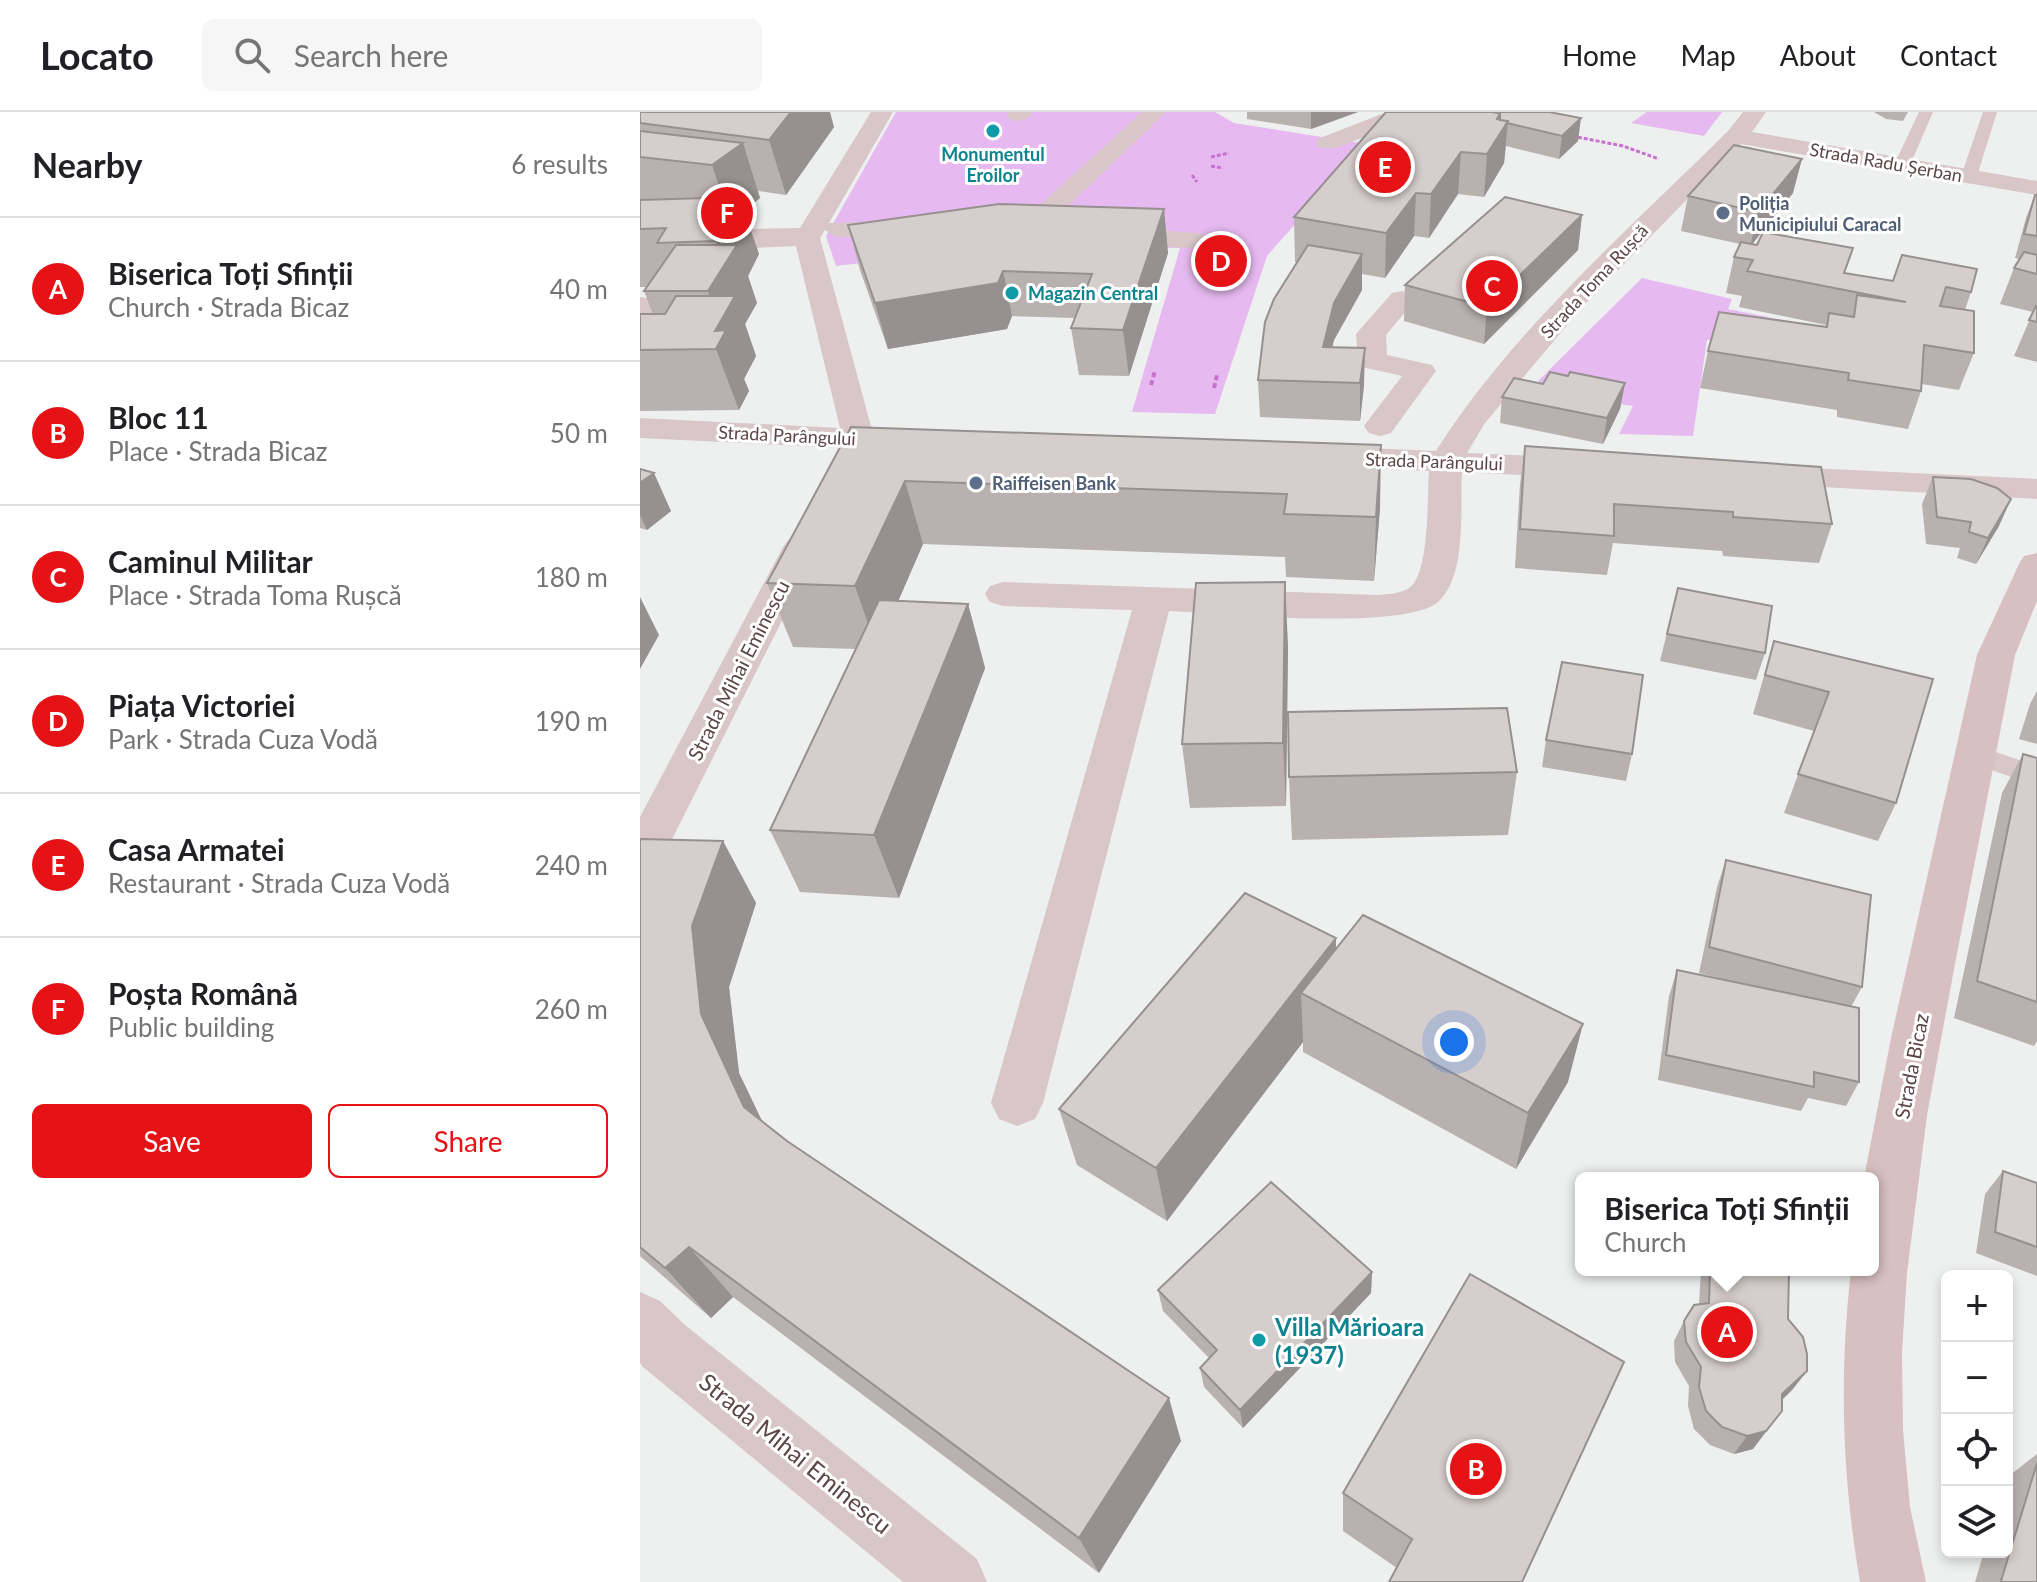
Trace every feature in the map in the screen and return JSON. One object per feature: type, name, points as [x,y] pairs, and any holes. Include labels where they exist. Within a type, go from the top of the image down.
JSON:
[{"type":"main road","name":"Strada Bicaz","points":[[1893,1582],[1883,1543],[1870,1409],[1881,1259],[1905,1092],[1996,655],[2037,564]]},
{"type":"street","points":[[850,452],[807,238],[882,112]]},
{"type":"street","points":[[1028,230],[1155,112]]},
{"type":"street","points":[[1328,143],[1407,112]]},
{"type":"street","name":"Strada Toma Rușcă","points":[[1446,461],[1472,419],[1573,300],[1736,136],[1755,112]]},
{"type":"street","name":"Strada Radu Șerban","points":[[1736,136],[2037,188]]},
{"type":"street","points":[[837,229],[932,229]]},
{"type":"street","points":[[996,230],[1059,232]]},
{"type":"street","points":[[1090,234],[1197,241]]},
{"type":"street","points":[[1380,426],[1421,371],[1373,361],[1371,334],[1402,299]]},
{"type":"street","points":[[640,306],[663,308],[667,312],[654,339],[640,347]]},
{"type":"street","name":"Strada Parângului","points":[[640,428],[850,452],[937,442]]},
{"type":"street","name":"Strada Parângului","points":[[1287,455],[1606,469]]},
{"type":"street","points":[[1003,594],[1378,607],[1408,603],[1426,594],[1440,568],[1446,461]]},
{"type":"street","points":[[1734,475],[2037,489]]},
{"type":"street","name":"Strada Mihai Eminescu","points":[[640,859],[814,522]]},
{"type":"street","points":[[1017,1103],[1153,601]]},
{"type":"street","name":"Strada Mihai Eminescu","points":[[640,1321],[664,1346],[954,1582]]},
{"type":"lane","points":[[1902,165],[1926,112]]},
{"type":"lane","points":[[1969,176],[1990,112]]},
{"type":"lane","points":[[1975,754],[2037,776]]},
{"type":"path","points":[[1561,133],[1623,146]]},
{"type":"path","points":[[1211,157],[1229,153]]},
{"type":"path","points":[[1211,166],[1223,168]]},
{"type":"path","points":[[1192,175],[1197,182]]},
{"type":"path","points":[[1151,385],[1155,371]]},
{"type":"path","points":[[1214,388],[1217,375]]},
{"type":"shaded area","points":[[896,112],[1215,112],[1234,123],[1366,144],[1267,256],[1215,414],[1132,412],[1180,248],[1017,245],[836,266],[826,236]]},
{"type":"shaded area","points":[[1647,112],[1722,112],[1704,136],[1631,123]]},
{"type":"shaded area","points":[[1642,278],[1732,299],[1728,309],[1833,330],[1822,356],[1707,340],[1693,436],[1619,434],[1633,406],[1536,392],[1539,380]]},
{"type":"building","points":[[640,112],[791,112],[769,140],[640,123]]},
{"type":"building","points":[[1386,112],[1492,112],[1500,113],[1497,119],[1508,121],[1487,154],[1461,152],[1431,194],[1416,193],[1386,233],[1294,217]]},
{"type":"building","points":[[1492,112],[1549,112],[1581,118],[1562,136],[1507,123],[1500,120],[1500,113]]},
{"type":"building","points":[[640,131],[743,143],[712,165],[640,157]]},
{"type":"building","points":[[1734,145],[1802,159],[1758,212],[1688,196]]},
{"type":"building","points":[[2037,195],[2037,236],[2024,234]]},
{"type":"building","points":[[740,197],[715,241],[657,243],[666,228],[640,229],[640,200]]},
{"type":"building","points":[[1505,197],[1582,215],[1487,307],[1405,285]]},
{"type":"building","points":[[999,204],[1164,209],[1123,330],[1071,328],[1092,274],[1003,271],[998,283],[875,303],[848,225]]},
{"type":"building","points":[[1763,232],[1853,248],[1844,273],[1893,281],[1902,255],[1977,269],[1971,292],[1946,287],[1940,306],[1974,311],[1974,353],[1924,345],[1921,391],[1848,380],[1849,373],[1708,351],[1719,312],[1827,327],[1829,313],[1854,317],[1857,295],[1906,302],[1747,271],[1753,260],[1734,257],[1741,242],[1757,245]]},
{"type":"building","points":[[676,245],[737,245],[708,291],[644,291]]},
{"type":"building","points":[[1308,245],[1362,254],[1334,303],[1323,347],[1365,348],[1360,383],[1258,380],[1265,322],[1274,299]]},
{"type":"building","points":[[2024,252],[2037,255],[2037,274],[2014,268]]},
{"type":"building","points":[[676,296],[735,296],[715,331],[726,330],[716,349],[640,350],[640,314],[665,314]]},
{"type":"building","points":[[2037,307],[2037,322],[2029,320]]},
{"type":"building","points":[[1550,372],[1568,376],[1570,372],[1625,383],[1607,418],[1502,397],[1514,378],[1543,384]]},
{"type":"building","points":[[851,427],[1381,445],[1376,517],[1284,514],[1287,494],[905,481],[855,586],[767,583]]},
{"type":"building","points":[[1525,446],[1821,467],[1832,524],[1733,517],[1733,512],[1614,504],[1614,536],[1520,529]]},
{"type":"building","points":[[640,469],[654,473],[640,483]]},
{"type":"building","points":[[1933,477],[1971,479],[1997,488],[2011,499],[1988,538],[1969,532],[1971,522],[1937,517]]},
{"type":"building","points":[[1285,582],[1283,743],[1182,744],[1196,583]]},
{"type":"building","points":[[1678,588],[1772,606],[1765,653],[1667,634]]},
{"type":"building","points":[[879,600],[968,604],[874,835],[770,830]]},
{"type":"building","points":[[1774,641],[1933,679],[1896,803],[1798,774],[1829,692],[1765,675]]},
{"type":"building","points":[[1562,662],[1643,675],[1632,754],[1546,740]]},
{"type":"building","points":[[1507,708],[1517,772],[1289,777],[1288,712]]},
{"type":"building","points":[[2023,754],[2037,758],[2037,1002],[1977,981]]},
{"type":"building","points":[[640,839],[723,841],[692,926],[701,1014],[744,1107],[787,1141],[1169,1398],[1079,1538],[689,1247],[665,1268],[640,1247]]},
{"type":"building","points":[[1726,860],[1871,895],[1862,987],[1709,947]]},
{"type":"building","points":[[1245,893],[1336,938],[1156,1168],[1059,1109]]},
{"type":"building","points":[[1363,915],[1583,1024],[1528,1113],[1301,993]]},
{"type":"building","points":[[1677,970],[1859,1008],[1859,1082],[1814,1072],[1814,1087],[1666,1055]]},
{"type":"building","points":[[2003,1171],[2037,1183],[2037,1247],[1995,1232]]},
{"type":"building","name":"Villa Mărioara (1937)","points":[[1271,1182],[1372,1272],[1240,1410],[1200,1368],[1217,1350],[1158,1290]]},
{"type":"building","points":[[1470,1274],[1624,1362],[1522,1582],[1389,1582],[1412,1539],[1343,1493]]},
{"type":"building","points":[[1710,1276],[1789,1276],[1788,1319],[1803,1337],[1807,1371],[1782,1394],[1782,1411],[1766,1431],[1747,1436],[1722,1427],[1706,1411],[1699,1387],[1701,1367],[1686,1342],[1684,1321],[1694,1305],[1709,1303]]},
{"type":"building","points":[[2037,1463],[2037,1582],[2001,1582],[2008,1558],[2013,1558],[2013,1542]]},
{"type":"place","name":"Monumentul Eroilor","points":[[993,131]]},
{"type":"place","name":"Casa Armatei","points":[[1385,167]]},
{"type":"place","name":"Poșta Română","points":[[727,213]]},
{"type":"place","name":"Poliția Municipiului Caracal","points":[[1723,213]]},
{"type":"place","name":"Piața Victoriei","points":[[1221,261]]},
{"type":"place","name":"Caminul Militar","points":[[1492,286]]},
{"type":"place","name":"Magazin Central","points":[[1012,293]]},
{"type":"place","name":"Raiffeisen Bank","points":[[976,483]]},
{"type":"place","name":"Biserica Toți Sfinții","points":[[1727,1332]]},
{"type":"place","name":"Villa Mărioara (1937)","points":[[1259,1340]]},
{"type":"place","name":"Bloc 11","points":[[1476,1469]]}]
